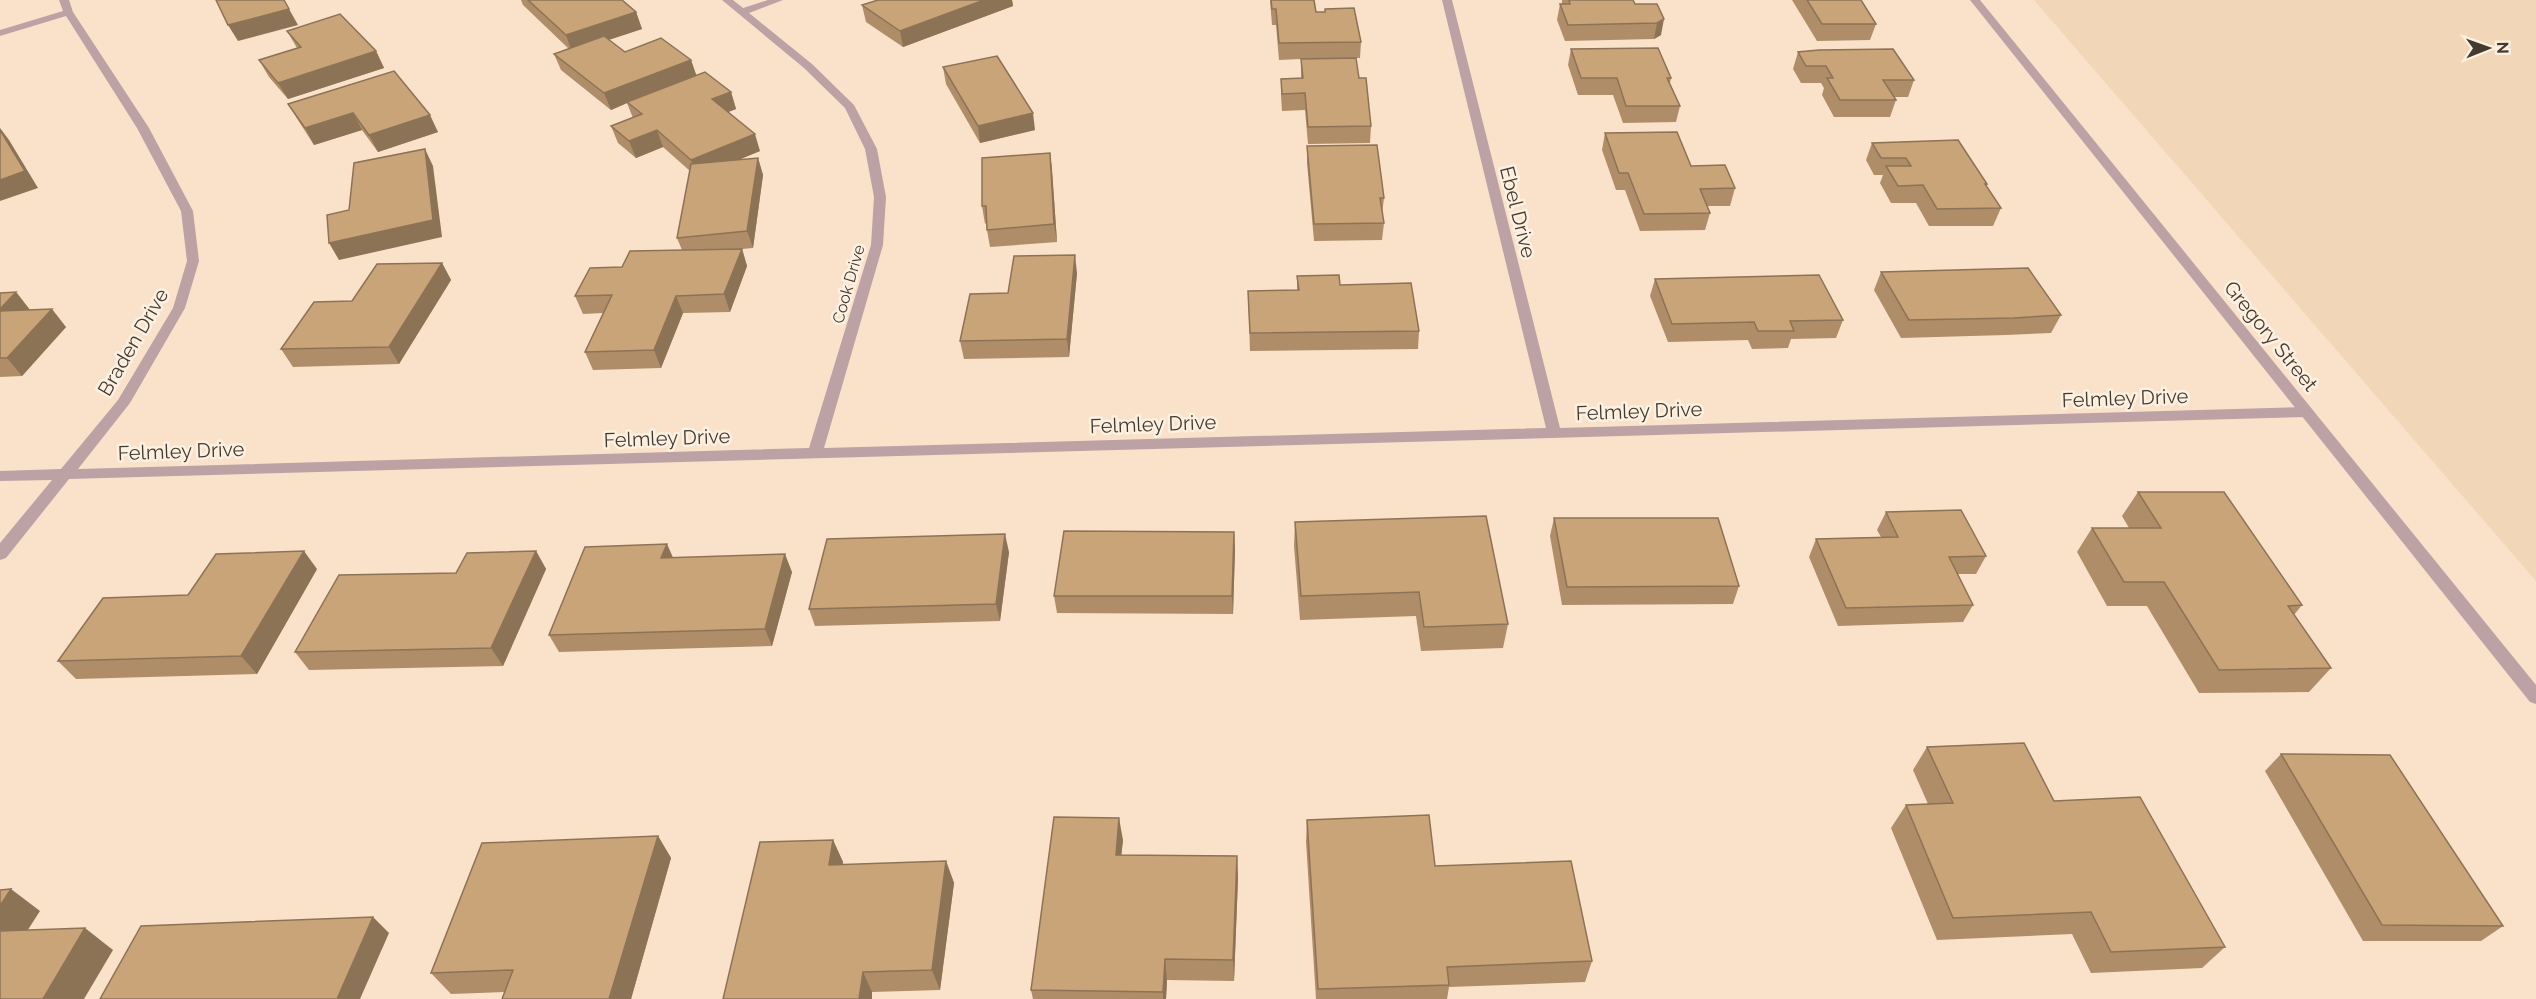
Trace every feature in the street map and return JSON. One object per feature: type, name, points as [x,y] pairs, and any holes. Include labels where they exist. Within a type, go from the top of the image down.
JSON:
[{"type":"street","name":"Cook Drive","points":[[727,0],[808,66],[850,107],[871,149],[880,197],[877,245],[815,453]]},
{"type":"street","points":[[742,12],[778,0]]},
{"type":"street","name":"Ebel Drive","points":[[1447,0],[1554,433]]},
{"type":"street","name":"Gregory Street","points":[[1975,0],[2536,697]]},
{"type":"street","points":[[0,33],[66,6]]},
{"type":"street","name":"Braden Drive","points":[[0,554],[67,474],[128,394],[179,308],[193,261],[187,211],[142,128],[66,6]]},
{"type":"street","name":"Felmley Drive","points":[[0,476],[2307,412]]},
{"type":"shaded area","points":[[2034,0],[2536,0],[2536,581]]},
{"type":"building","points":[[216,0],[284,0],[289,9],[228,25]]},
{"type":"building","points":[[528,0],[622,0],[636,12],[566,35]]},
{"type":"building","points":[[878,0],[984,0],[900,31],[862,5]]},
{"type":"building","points":[[1271,0],[1314,0],[1316,12],[1325,12],[1325,9],[1354,8],[1361,42],[1279,43],[1276,9],[1272,9]]},
{"type":"building","points":[[1569,0],[1633,0],[1635,4],[1657,4],[1664,19],[1657,23],[1568,25],[1560,4],[1570,4]]},
{"type":"building","points":[[1807,0],[1861,0],[1876,24],[1822,24]]},
{"type":"building","points":[[340,14],[376,51],[278,83],[259,60],[301,47],[287,31]]},
{"type":"building","points":[[604,36],[625,52],[661,38],[691,60],[604,93],[554,54]]},
{"type":"building","points":[[1658,48],[1671,78],[1667,78],[1680,106],[1626,106],[1617,78],[1581,78],[1571,49]]},
{"type":"building","points":[[1893,49],[1914,80],[1883,80],[1896,100],[1840,100],[1827,78],[1833,78],[1826,66],[1806,66],[1798,52],[1819,50]]},
{"type":"building","points":[[997,56],[1033,113],[978,126],[943,67]]},
{"type":"building","points":[[1356,58],[1359,78],[1366,78],[1371,126],[1308,127],[1305,93],[1282,94],[1281,79],[1303,78],[1301,59]]},
{"type":"building","points":[[394,71],[430,115],[369,135],[353,113],[305,128],[288,104]]},
{"type":"building","points":[[705,72],[731,92],[712,99],[755,134],[691,160],[657,130],[629,141],[611,126],[642,114],[627,102]]},
{"type":"building","points":[[0,130],[25,171],[0,180]]},
{"type":"building","points":[[1677,132],[1691,166],[1725,165],[1735,188],[1700,189],[1710,213],[1644,214],[1628,173],[1619,173],[1605,133]]},
{"type":"building","points":[[1958,140],[2001,208],[1937,209],[1923,185],[1898,186],[1886,166],[1911,166],[1906,158],[1881,158],[1872,143]]},
{"type":"building","points":[[1377,145],[1384,198],[1380,198],[1384,223],[1314,224],[1307,146]]},
{"type":"building","points":[[425,149],[433,220],[329,243],[327,215],[349,210],[354,163]]},
{"type":"building","points":[[1050,153],[1054,224],[987,230],[986,206],[982,206],[982,158]]},
{"type":"building","points":[[758,158],[747,231],[677,238],[691,164]]},
{"type":"building","points":[[742,249],[724,294],[676,296],[654,350],[585,352],[612,295],[575,296],[590,268],[622,267],[630,251]]},
{"type":"building","points":[[1075,255],[1067,339],[960,341],[970,294],[1008,293],[1014,256]]},
{"type":"building","points":[[442,263],[389,347],[281,349],[314,302],[352,301],[377,264]]},
{"type":"building","points":[[2028,268],[2061,315],[1909,320],[1881,272]]},
{"type":"building","points":[[1339,275],[1340,285],[1411,283],[1419,331],[1250,333],[1248,291],[1299,290],[1297,276]]},
{"type":"building","points":[[1819,275],[1843,320],[1790,321],[1794,331],[1758,331],[1754,322],[1672,324],[1655,279]]},
{"type":"building","points":[[16,292],[0,309],[0,293]]},
{"type":"building","points":[[52,309],[7,358],[0,358],[0,311]]},
{"type":"building","points":[[2138,492],[2224,492],[2302,605],[2288,606],[2331,668],[2219,670],[2164,582],[2124,582],[2092,528],[2161,528]]},
{"type":"building","points":[[1961,510],[1986,556],[1949,557],[1973,605],[1846,608],[1816,539],[1898,537],[1886,512]]},
{"type":"building","points":[[1486,516],[1508,624],[1424,627],[1419,592],[1301,596],[1295,522]]},
{"type":"building","points":[[1554,518],[1718,518],[1739,586],[1567,587]]},
{"type":"building","points":[[1064,531],[1234,532],[1232,596],[1054,596]]},
{"type":"building","points":[[1005,534],[996,604],[809,609],[827,539]]},
{"type":"building","points":[[667,544],[661,558],[785,554],[765,629],[549,635],[585,547]]},
{"type":"building","points":[[304,551],[241,656],[58,661],[103,598],[188,595],[216,554]]},
{"type":"building","points":[[536,551],[491,648],[295,652],[339,575],[456,573],[467,553]]},
{"type":"building","points":[[2024,743],[2054,801],[2140,797],[2225,947],[2111,952],[2091,912],[1953,918],[1906,805],[1953,803],[1927,747]]},
{"type":"building","points":[[2281,754],[2390,755],[2503,926],[2382,925]]},
{"type":"building","points":[[1429,815],[1435,866],[1571,861],[1592,961],[1447,967],[1449,985],[1318,989],[1307,820]]},
{"type":"building","points":[[1054,817],[1119,818],[1116,855],[1237,856],[1233,960],[1165,959],[1163,992],[1031,990]]},
{"type":"building","points":[[658,836],[609,999],[502,999],[513,970],[431,973],[482,843]]},
{"type":"building","points":[[833,840],[829,865],[946,861],[932,970],[863,972],[859,999],[723,999],[760,842]]},
{"type":"building","points":[[11,889],[0,906],[0,890]]},
{"type":"building","points":[[373,917],[337,999],[100,999],[141,926]]},
{"type":"building","points":[[85,928],[43,999],[0,999],[0,931]]}]
